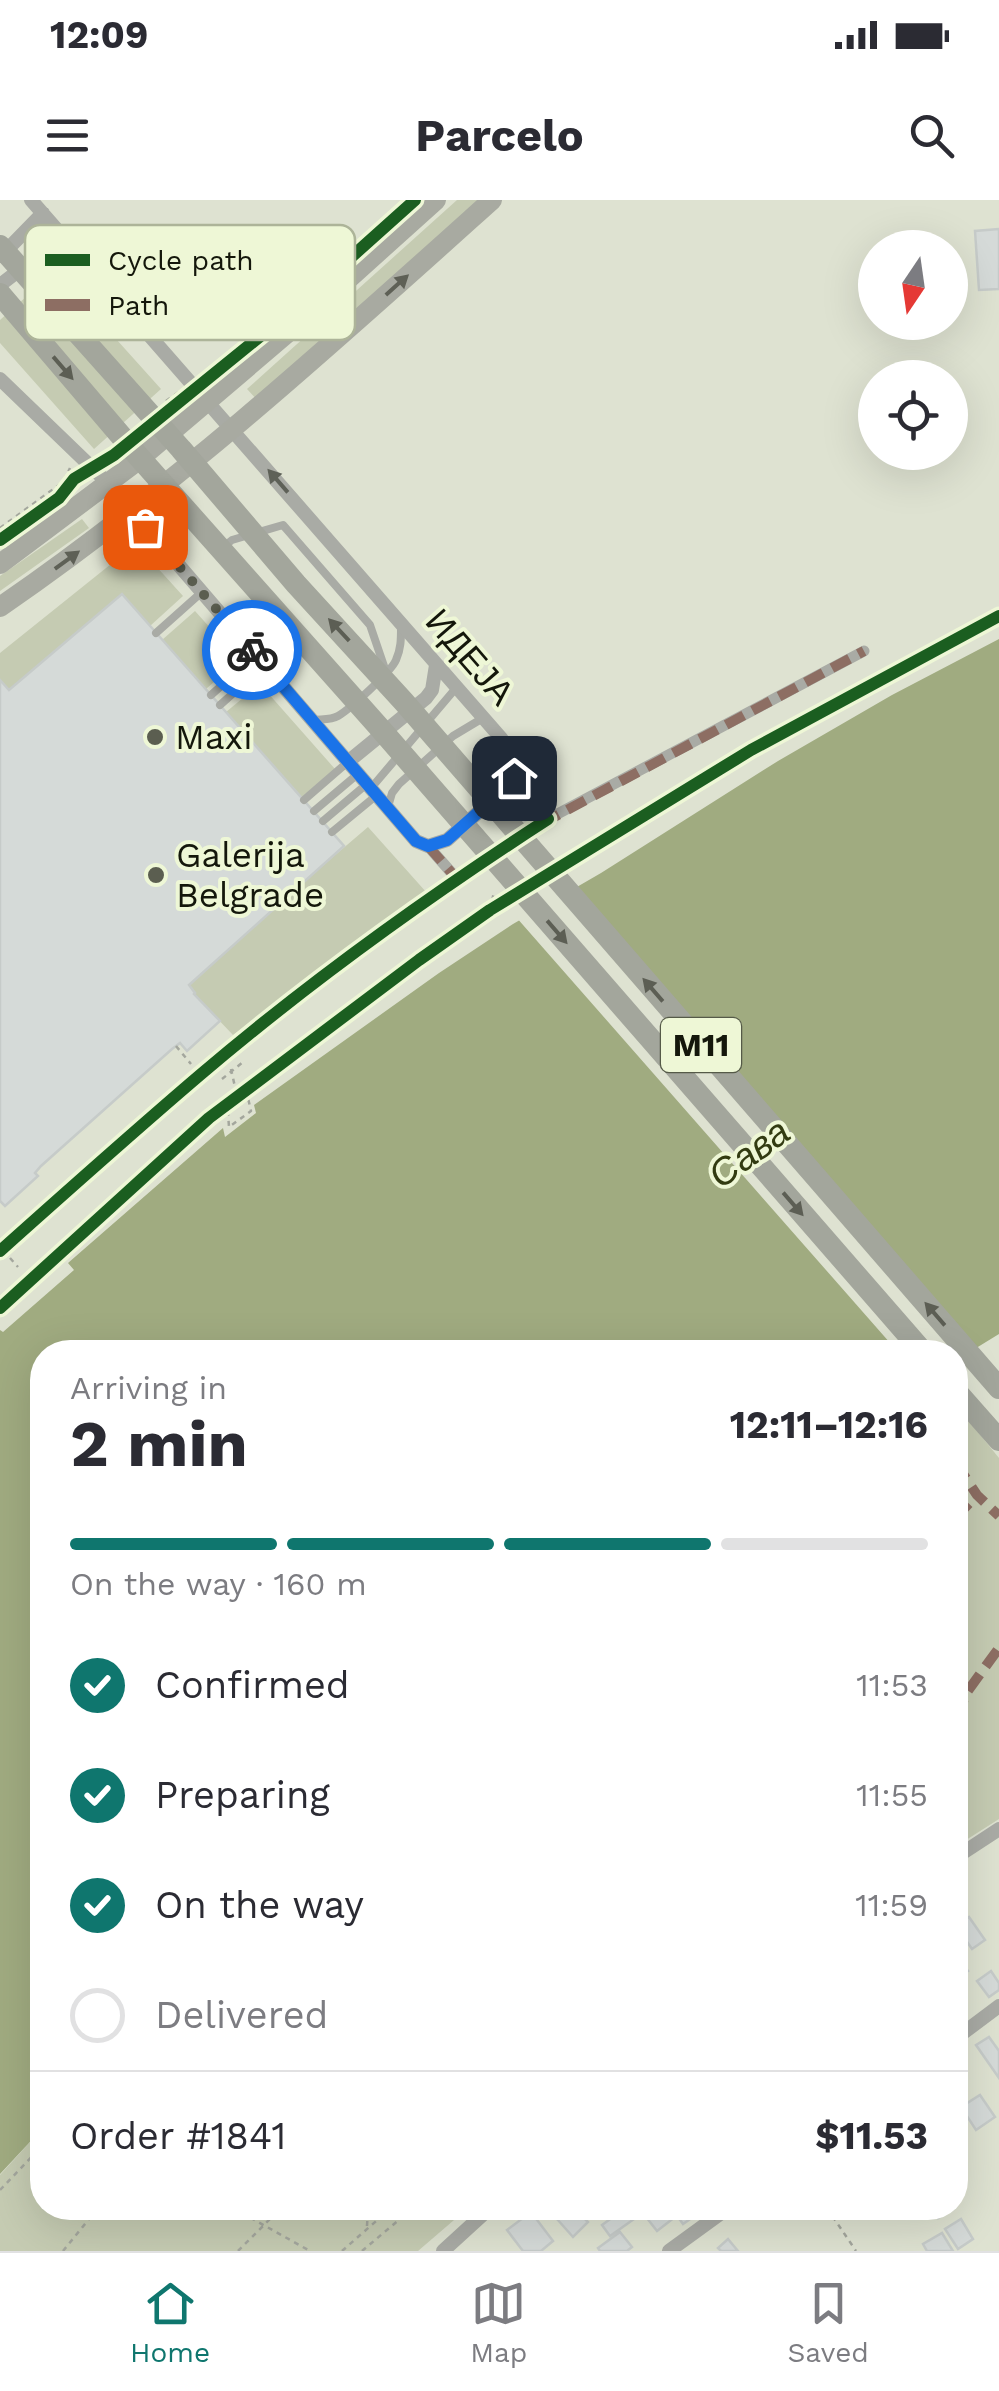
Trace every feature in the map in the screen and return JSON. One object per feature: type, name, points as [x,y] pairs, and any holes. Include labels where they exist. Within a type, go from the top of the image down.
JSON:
[{"type":"highway","name":"M11","points":[[0,246],[25,274]]},
{"type":"highway","name":"M11","points":[[0,294],[25,323]]},
{"type":"highway","name":"M11","points":[[39,340],[912,1340]]},
{"type":"highway","name":"M11","points":[[84,340],[957,1340]]},
{"type":"highway","name":"M11","points":[[968,1352],[999,1388]]},
{"type":"highway","points":[[968,1405],[999,1440]]},
{"type":"main road","points":[[355,265],[436,200]]},
{"type":"main road","points":[[355,322],[492,200]]},
{"type":"main road","points":[[0,564],[136,462],[198,391],[262,340]]},
{"type":"main road","points":[[0,607],[160,489],[334,340]]},
{"type":"street","name":"ИДЕЈА","points":[[31,200],[52,225]]},
{"type":"street","points":[[32,225],[43,214]]},
{"type":"street","points":[[0,257],[25,232]]},
{"type":"street","points":[[0,285],[25,265]]},
{"type":"street","name":"ИДЕЈА","points":[[153,340],[484,718],[515,758],[514,778]]},
{"type":"street","points":[[0,378],[108,484],[416,841],[428,846],[457,880]]},
{"type":"street","points":[[0,1251],[200,1074],[457,880],[548,819],[864,651]]},
{"type":"street","points":[[365,780],[432,690],[436,664]]},
{"type":"street","points":[[428,846],[447,840],[514,778],[548,819]]},
{"type":"street","points":[[968,1850],[999,1830]]},
{"type":"street","points":[[968,2029],[999,2006]]},
{"type":"street","points":[[443,2251],[477,2220]]},
{"type":"street","points":[[669,2251],[712,2220]]},
{"type":"lane","points":[[136,462],[350,706]]},
{"type":"lane","points":[[214,554],[232,540],[284,525],[370,625],[386,674]]},
{"type":"lane","points":[[156,633],[202,592]]},
{"type":"lane","points":[[314,720],[335,718],[386,674],[398,656],[401,623]]},
{"type":"lane","points":[[211,695],[260,660]]},
{"type":"lane","points":[[220,705],[260,660]]},
{"type":"lane","points":[[323,821],[457,687]]},
{"type":"lane","points":[[388,808],[392,792],[399,784],[453,736],[484,718]]},
{"type":"lane","points":[[304,800],[365,780]]},
{"type":"lane","points":[[314,811],[365,780]]},
{"type":"lane","points":[[332,832],[365,780]]},
{"type":"path","points":[[168,411],[198,391],[238,354]]},
{"type":"path","points":[[198,391],[220,360]]},
{"type":"path","points":[[0,528],[63,482],[71,466]]},
{"type":"path","points":[[0,540],[59,498],[74,479],[91,468]]},
{"type":"path","points":[[490,910],[494,893]]},
{"type":"path","points":[[476,920],[511,898]]},
{"type":"path","points":[[176,1046],[200,1074]]},
{"type":"path","points":[[222,1080],[243,1062]]},
{"type":"path","points":[[232,1072],[238,1097]]},
{"type":"path","points":[[209,1118],[265,1076]]},
{"type":"path","points":[[222,1101],[238,1097],[248,1098],[251,1111],[229,1127],[228,1113],[238,1097],[249,1081]]},
{"type":"path","points":[[0,2190],[30,2159]]},
{"type":"path","points":[[63,2251],[88,2220]]},
{"type":"path","points":[[254,2220],[310,2251]]},
{"type":"path","points":[[238,2251],[268,2220]]},
{"type":"path","points":[[366,2230],[367,2220]]},
{"type":"path","points":[[342,2251],[378,2220]]},
{"type":"path","points":[[362,2251],[399,2220]]},
{"type":"path","points":[[835,2220],[856,2251]]},
{"type":"shaded area","points":[[457,200],[478,200],[355,312],[355,292]]},
{"type":"shaded area","points":[[25,298],[25,340],[117,340],[161,389],[94,449],[0,343],[0,320]]},
{"type":"shaded area","points":[[301,340],[325,340],[258,401],[247,389]]},
{"type":"shaded area","points":[[82,519],[89,528],[0,591],[0,576]]},
{"type":"shaded area","points":[[136,544],[183,596],[150,626],[121,595],[9,690],[0,680],[0,653]]},
{"type":"shaded area","points":[[195,611],[239,660],[206,689],[162,640]]},
{"type":"shaded area","points":[[260,684],[335,769],[302,797],[226,712]]},
{"type":"shaded area","points":[[368,827],[427,893],[233,1035],[189,985]]},
{"type":"shaded area","points":[[968,1420],[999,1458],[999,1819],[968,1839]]},
{"type":"shaded area","points":[[30,2142],[30,2220],[454,2220],[418,2251],[0,2251],[0,2175]]},
{"type":"water","name":"Сава","points":[[999,639],[999,1334],[968,1353],[968,1340],[30,1340],[30,2142],[0,2174],[0,1330],[3,1332],[74,1270],[68,1263],[223,1128],[225,1137],[256,1113],[254,1105],[439,973],[778,761]]},
{"type":"pier","points":[[569,886],[959,1340],[887,1340],[516,917]]},
{"type":"building","points":[[999,229],[999,289],[979,290],[975,231]]},
{"type":"building","name":"Galerija Belgrade","points":[[122,594],[344,846],[189,985],[220,1021],[187,1051],[180,1043],[172,1049],[41,1166],[35,1173],[38,1176],[5,1206],[0,1201],[0,680],[9,690]]},
{"type":"building","points":[[968,1918],[985,1940],[972,1949],[968,1943]]},
{"type":"building","points":[[991,1971],[999,1990],[989,1997],[977,1981]]},
{"type":"building","points":[[989,2037],[999,2051],[999,2078],[976,2045]]},
{"type":"building","points":[[980,2095],[995,2117],[976,2130],[968,2118],[968,2103]]},
{"type":"building","points":[[520,2220],[537,2220],[553,2241],[541,2251],[523,2251],[507,2230]]},
{"type":"building","points":[[558,2220],[588,2222],[573,2237]]},
{"type":"building","points":[[609,2220],[633,2220],[610,2236],[602,2225]]},
{"type":"building","points":[[648,2220],[671,2220],[657,2231]]},
{"type":"building","points":[[962,2220],[973,2239],[958,2249],[945,2229]]},
{"type":"building","points":[[620,2232],[632,2247],[627,2251],[600,2251],[598,2248]]},
{"type":"building","points":[[942,2233],[953,2251],[927,2251],[923,2244]]},
{"type":"building","points":[[728,2239],[738,2251],[718,2248]]},
{"type":"marked path","points":[[541,824],[864,651]]},
{"type":"marked path","points":[[428,846],[457,879]]},
{"type":"marked path","points":[[968,1482],[999,1516]]},
{"type":"marked path","points":[[968,1504],[977,1495]]},
{"type":"marked path","points":[[968,1691],[999,1648]]},
{"type":"cycle path","points":[[355,254],[415,200]]},
{"type":"cycle path","points":[[0,540],[59,498],[74,479],[114,455],[256,340]]},
{"type":"cycle path","points":[[0,1308],[209,1118],[490,910],[751,750],[999,616]]},
{"type":"cycle path","points":[[0,1251],[283,1007],[414,910],[548,819],[514,778]]},
{"type":"way so far","points":[[145,527],[252,650]]},
{"type":"place","name":"Maxi","points":[[155,737]]},
{"type":"place","name":"Galerija Belgrade","points":[[156,875]]},
{"type":"route","points":[[252,650],[416,841],[428,846],[447,840],[514,778]]}]
